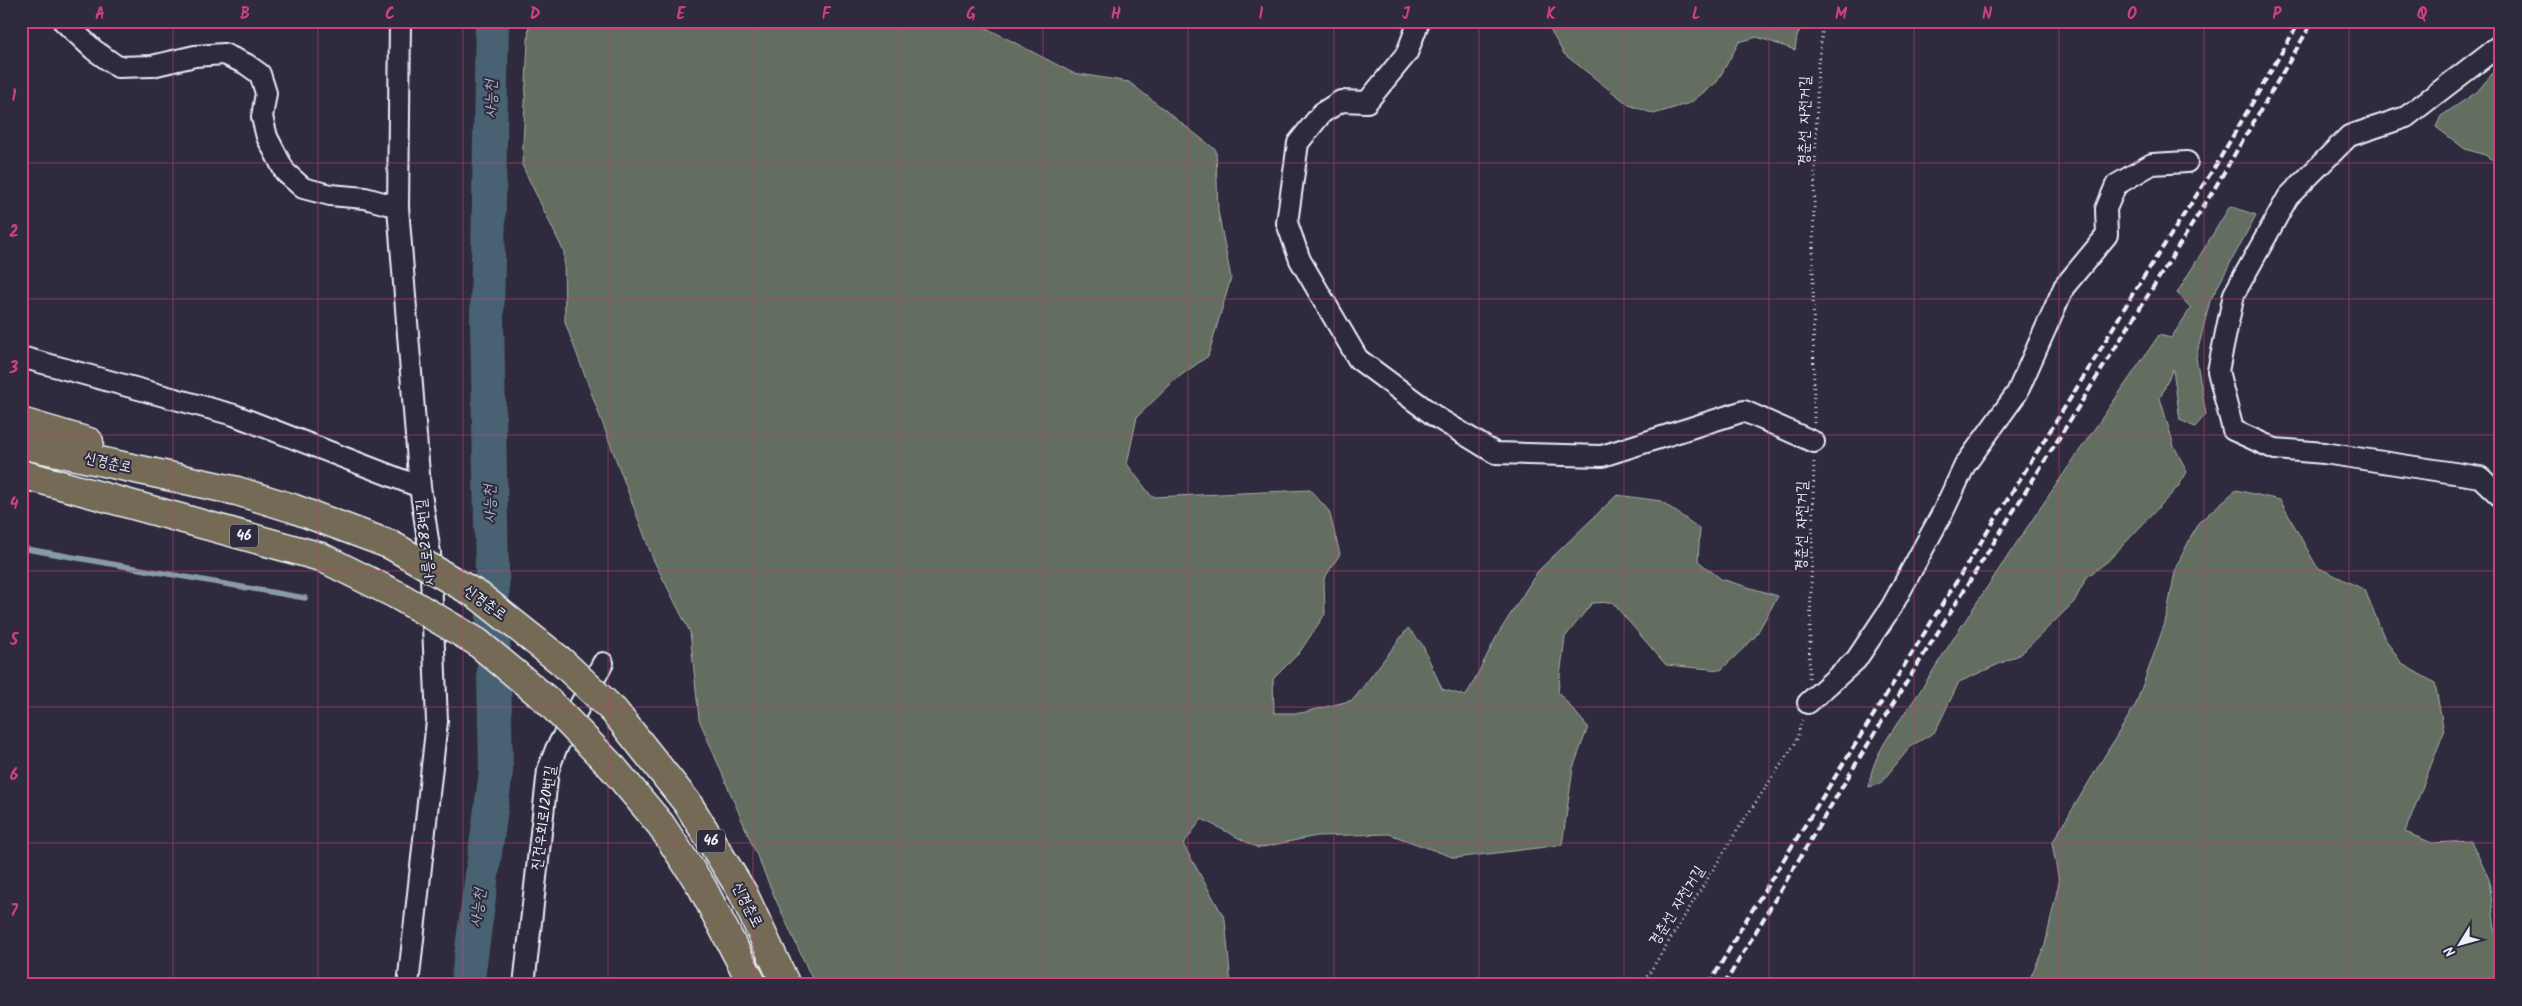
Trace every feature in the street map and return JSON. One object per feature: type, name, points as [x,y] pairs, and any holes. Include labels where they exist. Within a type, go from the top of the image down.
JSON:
[{"type":"highway","points":[[21,422],[104,446],[156,474]]},
{"type":"highway","name":"신경춘로","points":[[21,444],[237,491],[292,508],[391,545],[479,596],[562,662],[614,711],[688,804],[743,893],[786,985]]},
{"type":"highway","name":"신경춘로","points":[[21,474],[321,557],[397,595],[477,642],[548,701],[614,769],[661,825],[697,879],[753,985]]},
{"type":"highway","points":[[21,491],[86,492]]},
{"type":"street","points":[[63,21],[94,50],[118,67],[152,66],[196,56],[224,54],[246,64],[260,74],[266,94],[262,117],[268,137],[285,172],[303,188],[330,195],[365,198],[398,207]]},
{"type":"street","points":[[400,21],[398,207],[420,487]]},
{"type":"street","points":[[1419,21],[1407,53],[1367,102],[1341,101],[1322,114],[1298,143],[1287,223],[1300,260],[1358,360],[1436,417],[1495,453],[1602,456],[1744,411],[1814,442]]},
{"type":"street","points":[[2501,44],[2406,117],[2350,136],[2288,197],[2234,294],[2218,371],[2233,430],[2276,449],[2324,453],[2480,477],[2501,497]]},
{"type":"street","points":[[1808,703],[1856,660],[1892,606],[1943,512],[1965,465],[2017,393],[2064,287],[2107,235],[2106,209],[2116,185],[2152,164],[2187,162]]},
{"type":"street","name":"사릉로283번길","points":[[21,357],[234,415],[420,487],[430,553],[437,722],[408,985]]},
{"type":"street","name":"진건우회로120번길","points":[[524,985],[548,770],[556,748],[604,663]]},
{"type":"path","name":"경춘선 자전거길","points":[[1642,985],[1740,826],[1796,742],[1808,703],[1814,442],[1813,247],[1818,63],[1824,21]]},
{"type":"green space","points":[[529,21],[973,21],[1073,73],[1129,82],[1216,150],[1218,211],[1231,278],[1208,356],[1176,379],[1137,417],[1127,464],[1152,497],[1310,490],[1329,511],[1340,554],[1324,579],[1325,614],[1299,653],[1273,679],[1274,713],[1301,713],[1353,700],[1408,628],[1422,644],[1442,689],[1466,696],[1498,634],[1538,571],[1617,495],[1661,501],[1700,529],[1698,561],[1721,579],[1778,596],[1755,637],[1721,670],[1666,665],[1612,602],[1592,603],[1565,637],[1558,692],[1588,727],[1573,768],[1562,845],[1455,858],[1389,834],[1317,836],[1258,848],[1202,819],[1183,844],[1225,919],[1231,985],[815,985],[775,898],[699,719],[690,632],[653,559],[565,322],[564,252],[522,165]]},
{"type":"green space","points":[[1545,21],[1804,21],[1797,37],[1795,50],[1757,37],[1739,42],[1717,82],[1690,103],[1654,114],[1629,105],[1564,54]]},
{"type":"green space","points":[[2501,63],[2501,166],[2485,155],[2465,149],[2436,127],[2441,116],[2477,92]]},
{"type":"green space","points":[[2230,206],[2256,215],[2210,301],[2196,357],[2206,414],[2195,427],[2180,420],[2173,369],[2160,398],[2174,446],[2187,472],[2178,487],[2108,561],[2087,577],[2074,602],[2021,654],[1959,682],[1935,732],[1911,746],[1880,784],[1869,787],[1875,761],[1889,736],[2009,554],[2159,335],[2171,338],[2191,308],[2177,293]]},
{"type":"green space","points":[[2236,490],[2280,500],[2317,567],[2365,590],[2384,637],[2402,664],[2435,683],[2444,732],[2405,832],[2432,843],[2471,841],[2489,879],[2497,947],[2494,985],[2027,985],[2045,945],[2059,882],[2052,843],[2136,704],[2165,623],[2176,567],[2198,523]]},
{"type":"waterway","name":"사능천","points":[[467,985],[496,772],[487,321],[492,21]]},
{"type":"waterway","points":[[21,548],[305,598]]},
{"type":"railway","points":[[1709,985],[1743,925],[2096,357],[2132,295],[2216,165],[2300,21]]},
{"type":"railway","points":[[1724,985],[1860,757],[2213,191],[2313,21]]}]
